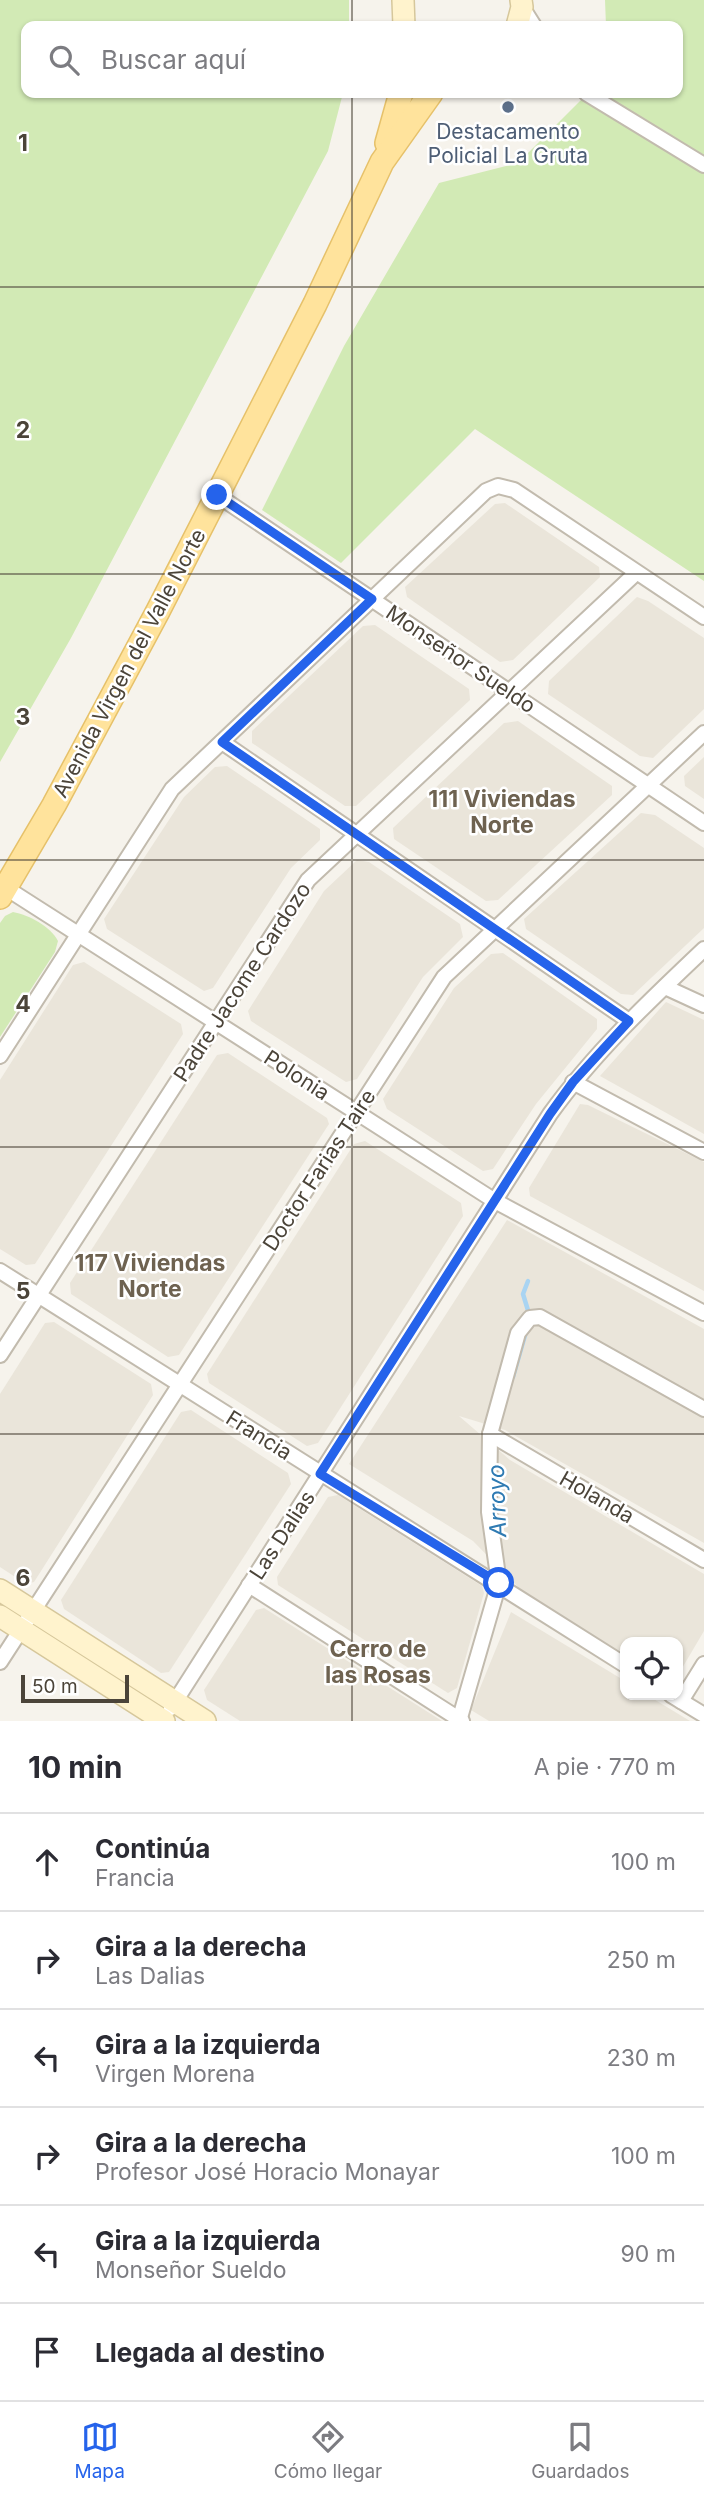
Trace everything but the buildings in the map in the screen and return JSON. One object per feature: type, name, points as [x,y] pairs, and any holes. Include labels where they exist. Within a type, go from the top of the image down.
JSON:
[{"type":"main road","points":[[403,0],[404,21]]},
{"type":"main road","name":"Avenida Virgen del Valle Norte","points":[[382,162],[400,98]]},
{"type":"main road","name":"Avenida Virgen del Valle Norte","points":[[3,893],[60,793],[217,495],[314,304],[382,162],[427,98]]},
{"type":"main road","points":[[0,1590],[205,1721]]},
{"type":"main road","points":[[0,1616],[163,1721]]},
{"type":"street","points":[[601,98],[704,166]]},
{"type":"street","points":[[0,1056],[172,789],[485,491],[498,486],[514,490],[704,617]]},
{"type":"street","name":"Monseñor Sueldo","points":[[217,495],[704,823]]},
{"type":"street","name":"Padre Jacome Cardozo","points":[[0,1355],[307,880],[636,573]]},
{"type":"street","name":"Doctor Farias Taire","points":[[0,1662],[444,977],[704,733]]},
{"type":"street","points":[[222,742],[629,1021]]},
{"type":"street","name":"Polonia","points":[[3,893],[78,934],[495,1201],[704,1314]]},
{"type":"street","name":"Las Dalias","points":[[163,1721],[550,1114],[573,1082],[629,1021],[704,950]]},
{"type":"street","points":[[664,987],[704,1005]]},
{"type":"street","points":[[573,1082],[704,1152]]},
{"type":"street","name":"Francia","points":[[0,1271],[320,1474],[499,1583],[620,1662]]},
{"type":"street","points":[[249,1585],[461,1720],[499,1583],[489,1512],[489,1434],[519,1333],[530,1318],[540,1317],[704,1409]]},
{"type":"street","name":"Holanda","points":[[489,1434],[704,1560]]},
{"type":"street","points":[[683,1690],[704,1664]]},
{"type":"street","points":[[679,1700],[704,1715]]},
{"type":"shaded area","points":[[505,503],[599,567],[600,577],[513,660],[500,662],[407,597],[405,587],[495,504]]},
{"type":"shaded area","points":[[637,597],[648,601],[704,638],[704,709],[653,758],[640,756],[548,694],[549,681]]},
{"type":"shaded area","points":[[375,625],[469,689],[470,700],[356,806],[345,806],[252,743],[252,731],[363,626]]},
{"type":"shaded area","points":[[518,721],[612,786],[612,795],[498,900],[486,901],[394,839],[393,828],[504,723]]},
{"type":"shaded area","points":[[704,757],[704,799],[685,786],[684,776]]},
{"type":"shaded area","points":[[227,766],[320,829],[320,840],[291,868],[213,988],[204,991],[107,929],[104,919],[184,797],[215,767]]},
{"type":"shaded area","points":[[641,813],[655,815],[704,848],[704,928],[633,995],[621,994],[526,929],[524,919]]},
{"type":"shaded area","points":[[357,860],[369,862],[460,924],[463,937],[423,977],[357,1079],[346,1082],[251,1021],[248,1011],[324,891]]},
{"type":"shaded area","points":[[503,953],[597,1019],[597,1029],[536,1104],[493,1169],[483,1171],[387,1109],[383,1099],[454,988],[491,954]]},
{"type":"shaded area","points":[[84,962],[181,1024],[183,1034],[35,1264],[26,1265],[0,1249],[0,1080],[73,965]]},
{"type":"shaded area","points":[[666,1002],[704,1020],[704,1134],[600,1076]]},
{"type":"shaded area","points":[[228,1053],[327,1118],[329,1124],[179,1355],[168,1357],[71,1294],[70,1283],[217,1055]]},
{"type":"shaded area","points":[[580,1104],[588,1105],[704,1162],[704,1291],[530,1196],[529,1188]]},
{"type":"shaded area","points":[[365,1141],[461,1203],[463,1216],[318,1443],[307,1446],[209,1383],[207,1374],[354,1144]]},
{"type":"shaded area","points":[[507,1220],[704,1329],[704,1543],[505,1430],[459,1416],[510,1460],[704,1574],[704,1631],[683,1667],[683,1637],[620,1637],[620,1652],[520,1589],[473,1541],[349,1464]]},
{"type":"shaded area","points":[[54,1322],[151,1384],[153,1395],[34,1582],[26,1584],[0,1567],[0,1394],[45,1323]]},
{"type":"shaded area","points":[[191,1410],[288,1473],[291,1484],[169,1672],[161,1673],[64,1609],[61,1600],[181,1412]]},
{"type":"shaded area","points":[[338,1495],[482,1586],[484,1593],[457,1688],[448,1693],[278,1585],[277,1577],[328,1497]]},
{"type":"shaded area","points":[[264,1608],[442,1721],[240,1721],[207,1700],[204,1690],[256,1610]]},
{"type":"shaded area","points":[[511,1612],[620,1678],[620,1700],[655,1700],[690,1721],[489,1721],[471,1710]]},
{"type":"green space","points":[[0,0],[349,0],[349,21],[21,21],[21,98],[342,98],[328,151],[71,638],[0,762]]},
{"type":"green space","points":[[605,0],[704,0],[704,581],[475,429],[341,563],[262,510],[344,346],[439,183],[518,163],[583,98],[683,98],[683,21],[606,21]]},
{"type":"green space","points":[[13,912],[39,922],[58,941],[55,952],[0,1037],[0,923],[5,916]]},
{"type":"waterway","name":"Arroyo","points":[[528,1281],[523,1294],[530,1317]]},
{"type":"waterway","name":"Arroyo","points":[[513,1377],[526,1332]]},
{"type":"place","name":"Destacamento Policial La Gruta","points":[[508,107]]},
{"type":"district","name":"111 Viviendas Norte","points":[[502,812]]},
{"type":"district","name":"117 Viviendas Norte","points":[[150,1276]]},
{"type":"district","name":"Cerro de las Rosas","points":[[378,1662]]},
{"type":"route","points":[[217,495],[372,599],[222,742],[629,1021],[573,1082],[550,1114],[320,1474],[499,1583]]}]
